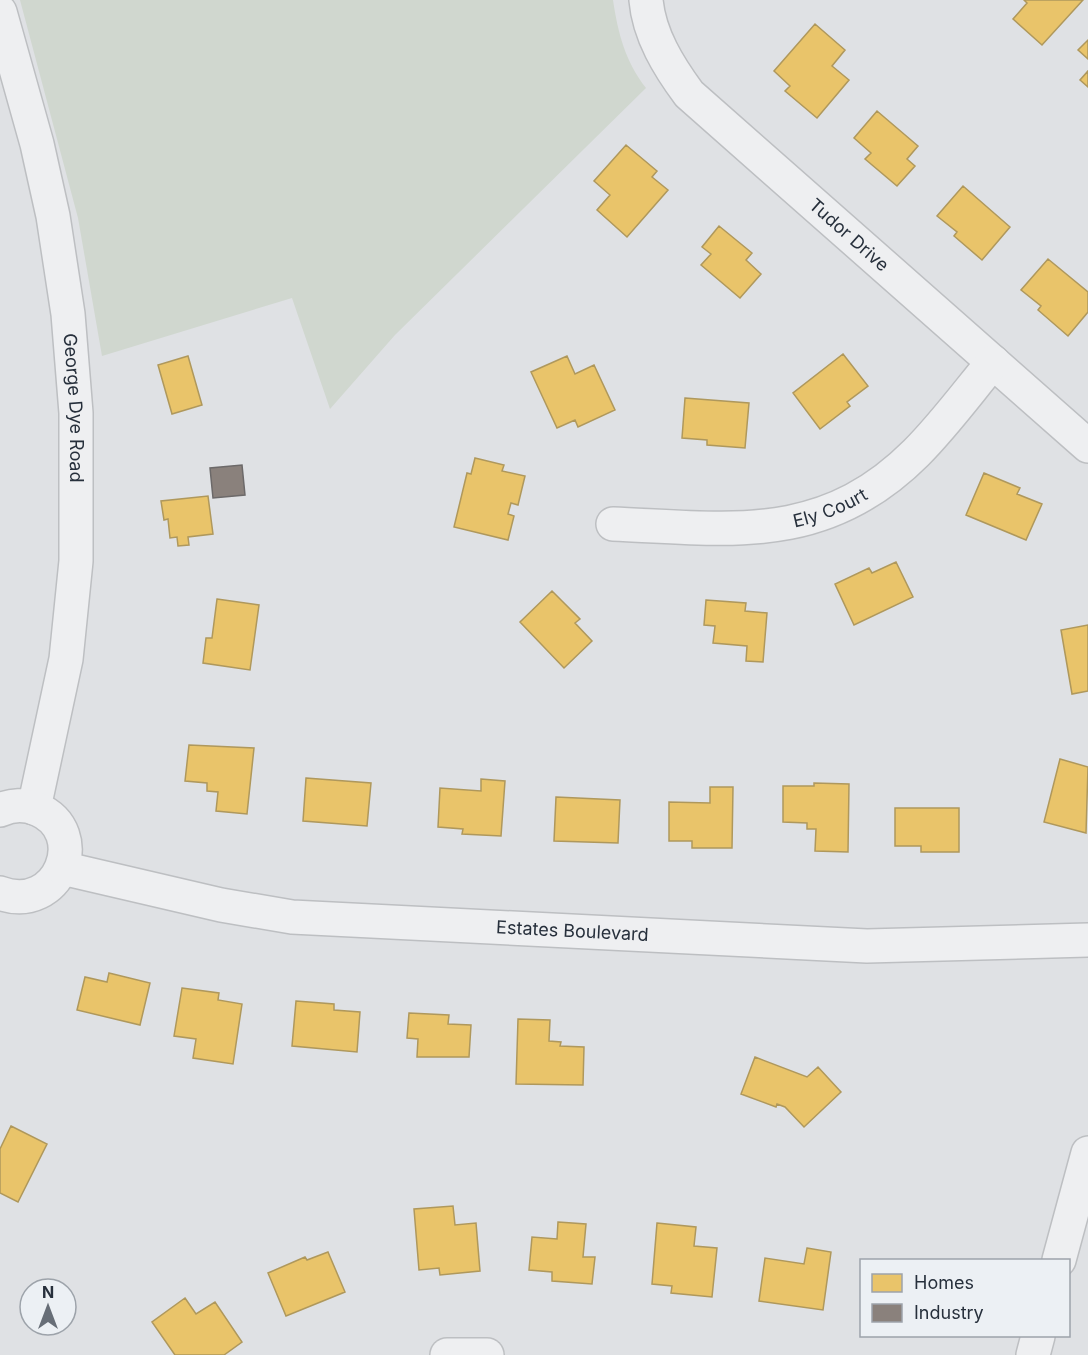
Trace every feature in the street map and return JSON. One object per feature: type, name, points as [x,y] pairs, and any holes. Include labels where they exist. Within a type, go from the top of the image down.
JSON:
[{"type":"street","name":"Tudor Drive","points":[[646,0],[656,39],[670,68],[689,94],[1088,446]]},
{"type":"street","name":"George Dye Road","points":[[0,12],[38,144],[53,216],[68,314],[76,413],[76,561],[66,660],[34,808]]},
{"type":"street","name":"Ely Court","points":[[613,524],[742,529],[784,525],[821,515],[856,499],[893,473],[917,452],[993,362]]},
{"type":"street","points":[[0,810],[20,805],[45,813],[61,832],[65,844],[62,868],[46,889],[3,903]]},
{"type":"street","name":"Estates Boulevard","points":[[62,868],[221,905],[326,919],[867,946],[1088,940]]},
{"type":"street","points":[[1059,1259],[1088,1153]]},
{"type":"street","points":[[1033,1355],[1038,1337]]},
{"type":"street","points":[[447,1355],[488,1355]]},
{"type":"shaded area","points":[[20,0],[613,0],[617,24],[628,57],[646,88],[395,335],[330,409],[292,298],[102,356],[78,218]]},
{"type":"building: Homes","points":[[1024,0],[1083,0],[1042,45],[1013,19],[1027,3]]},
{"type":"building: Homes","points":[[815,24],[845,50],[832,66],[849,80],[817,118],[785,91],[790,86],[774,71]]},
{"type":"building: Homes","points":[[1088,40],[1088,59],[1078,50]]},
{"type":"building: Homes","points":[[1088,71],[1088,87],[1080,80]]},
{"type":"building: Homes","points":[[877,111],[918,146],[907,159],[915,166],[897,186],[865,159],[871,153],[854,138]]},
{"type":"building: Homes","points":[[626,145],[657,171],[652,177],[668,190],[627,237],[597,210],[610,195],[594,181]]},
{"type":"building: Homes","points":[[963,186],[1010,227],[982,260],[954,236],[957,232],[937,216]]},
{"type":"building: Homes","points":[[719,226],[752,253],[746,260],[761,274],[740,298],[701,265],[711,254],[702,247]]},
{"type":"building: Homes","points":[[1048,259],[1088,292],[1088,312],[1068,336],[1038,310],[1041,306],[1021,290]]},
{"type":"building: Homes","points":[[843,354],[868,386],[847,402],[850,406],[820,429],[793,393]]},
{"type":"building: Homes","points":[[188,356],[202,405],[172,414],[158,365]]},
{"type":"building: Homes","points":[[567,356],[575,374],[594,365],[615,410],[578,427],[575,420],[557,428],[531,372]]},
{"type":"building: Homes","points":[[685,398],[749,403],[745,448],[707,445],[707,440],[682,438]]},
{"type":"building: Homes","points":[[475,458],[504,465],[502,471],[525,476],[518,505],[511,503],[508,514],[514,516],[508,540],[454,527],[467,473],[471,474]]},
{"type":"building: Homes","points":[[984,473],[1020,488],[1017,494],[1042,504],[1026,540],[966,515]]},
{"type":"building: Homes","points":[[208,496],[213,534],[188,537],[189,545],[178,546],[177,537],[170,538],[168,519],[164,520],[161,501]]},
{"type":"building: Homes","points":[[896,562],[913,597],[854,625],[835,584],[869,568],[872,573]]},
{"type":"building: Homes","points":[[552,591],[580,619],[575,623],[592,641],[564,668],[520,622]]},
{"type":"building: Homes","points":[[217,599],[259,605],[250,670],[203,663],[206,638],[212,638]]},
{"type":"building: Homes","points":[[706,600],[746,603],[745,611],[767,613],[763,662],[746,661],[747,646],[713,643],[715,626],[704,625]]},
{"type":"building: Homes","points":[[1088,625],[1088,691],[1072,694],[1061,630]]},
{"type":"building: Homes","points":[[189,745],[254,748],[247,814],[216,811],[218,792],[207,791],[207,783],[185,781]]},
{"type":"building: Homes","points":[[1060,759],[1088,767],[1086,833],[1044,822]]},
{"type":"building: Homes","points":[[306,778],[371,783],[367,826],[303,821]]},
{"type":"building: Homes","points":[[481,779],[505,781],[501,836],[462,834],[463,829],[438,827],[440,788],[481,791]]},
{"type":"building: Homes","points":[[814,783],[849,784],[848,852],[815,851],[816,829],[807,829],[807,823],[783,822],[783,786],[814,786]]},
{"type":"building: Homes","points":[[710,787],[733,787],[732,848],[692,848],[692,841],[669,841],[669,802],[710,803]]},
{"type":"building: Homes","points":[[556,797],[620,800],[618,843],[554,841]]},
{"type":"building: Homes","points":[[895,808],[959,808],[959,852],[921,852],[921,846],[895,846]]},
{"type":"building: Homes","points":[[109,973],[150,983],[140,1025],[77,1010],[85,977],[107,982]]},
{"type":"building: Homes","points":[[182,988],[219,993],[218,1000],[242,1004],[233,1064],[193,1058],[196,1039],[174,1036]]},
{"type":"building: Homes","points":[[296,1001],[334,1004],[334,1010],[360,1012],[357,1052],[292,1046]]},
{"type":"building: Homes","points":[[409,1013],[449,1015],[448,1024],[471,1025],[469,1057],[417,1057],[418,1039],[407,1038]]},
{"type":"building: Homes","points":[[518,1019],[550,1020],[549,1041],[561,1042],[560,1046],[584,1047],[583,1085],[516,1084]]},
{"type":"building: Homes","points":[[755,1057],[807,1077],[818,1067],[841,1092],[804,1127],[785,1107],[777,1104],[776,1107],[741,1094]]},
{"type":"building: Homes","points":[[11,1126],[47,1144],[18,1202],[0,1193],[0,1149]]},
{"type":"building: Homes","points":[[453,1206],[455,1225],[476,1223],[480,1271],[440,1275],[439,1268],[419,1270],[414,1209]]},
{"type":"building: Homes","points":[[558,1222],[586,1224],[583,1257],[595,1257],[592,1284],[552,1281],[552,1272],[529,1270],[532,1237],[557,1239]]},
{"type":"building: Homes","points":[[657,1223],[696,1227],[694,1246],[717,1248],[712,1297],[671,1293],[672,1286],[652,1284]]},
{"type":"building: Homes","points":[[807,1248],[831,1252],[823,1310],[759,1301],[765,1258],[804,1264]]},
{"type":"building: Homes","points":[[328,1252],[345,1292],[286,1316],[268,1273],[305,1257],[307,1260]]},
{"type":"building: Homes","points":[[185,1298],[196,1314],[215,1302],[242,1342],[224,1355],[175,1355],[152,1322]]},
{"type":"building: Industry","points":[[242,465],[245,495],[213,498],[210,468]]}]
